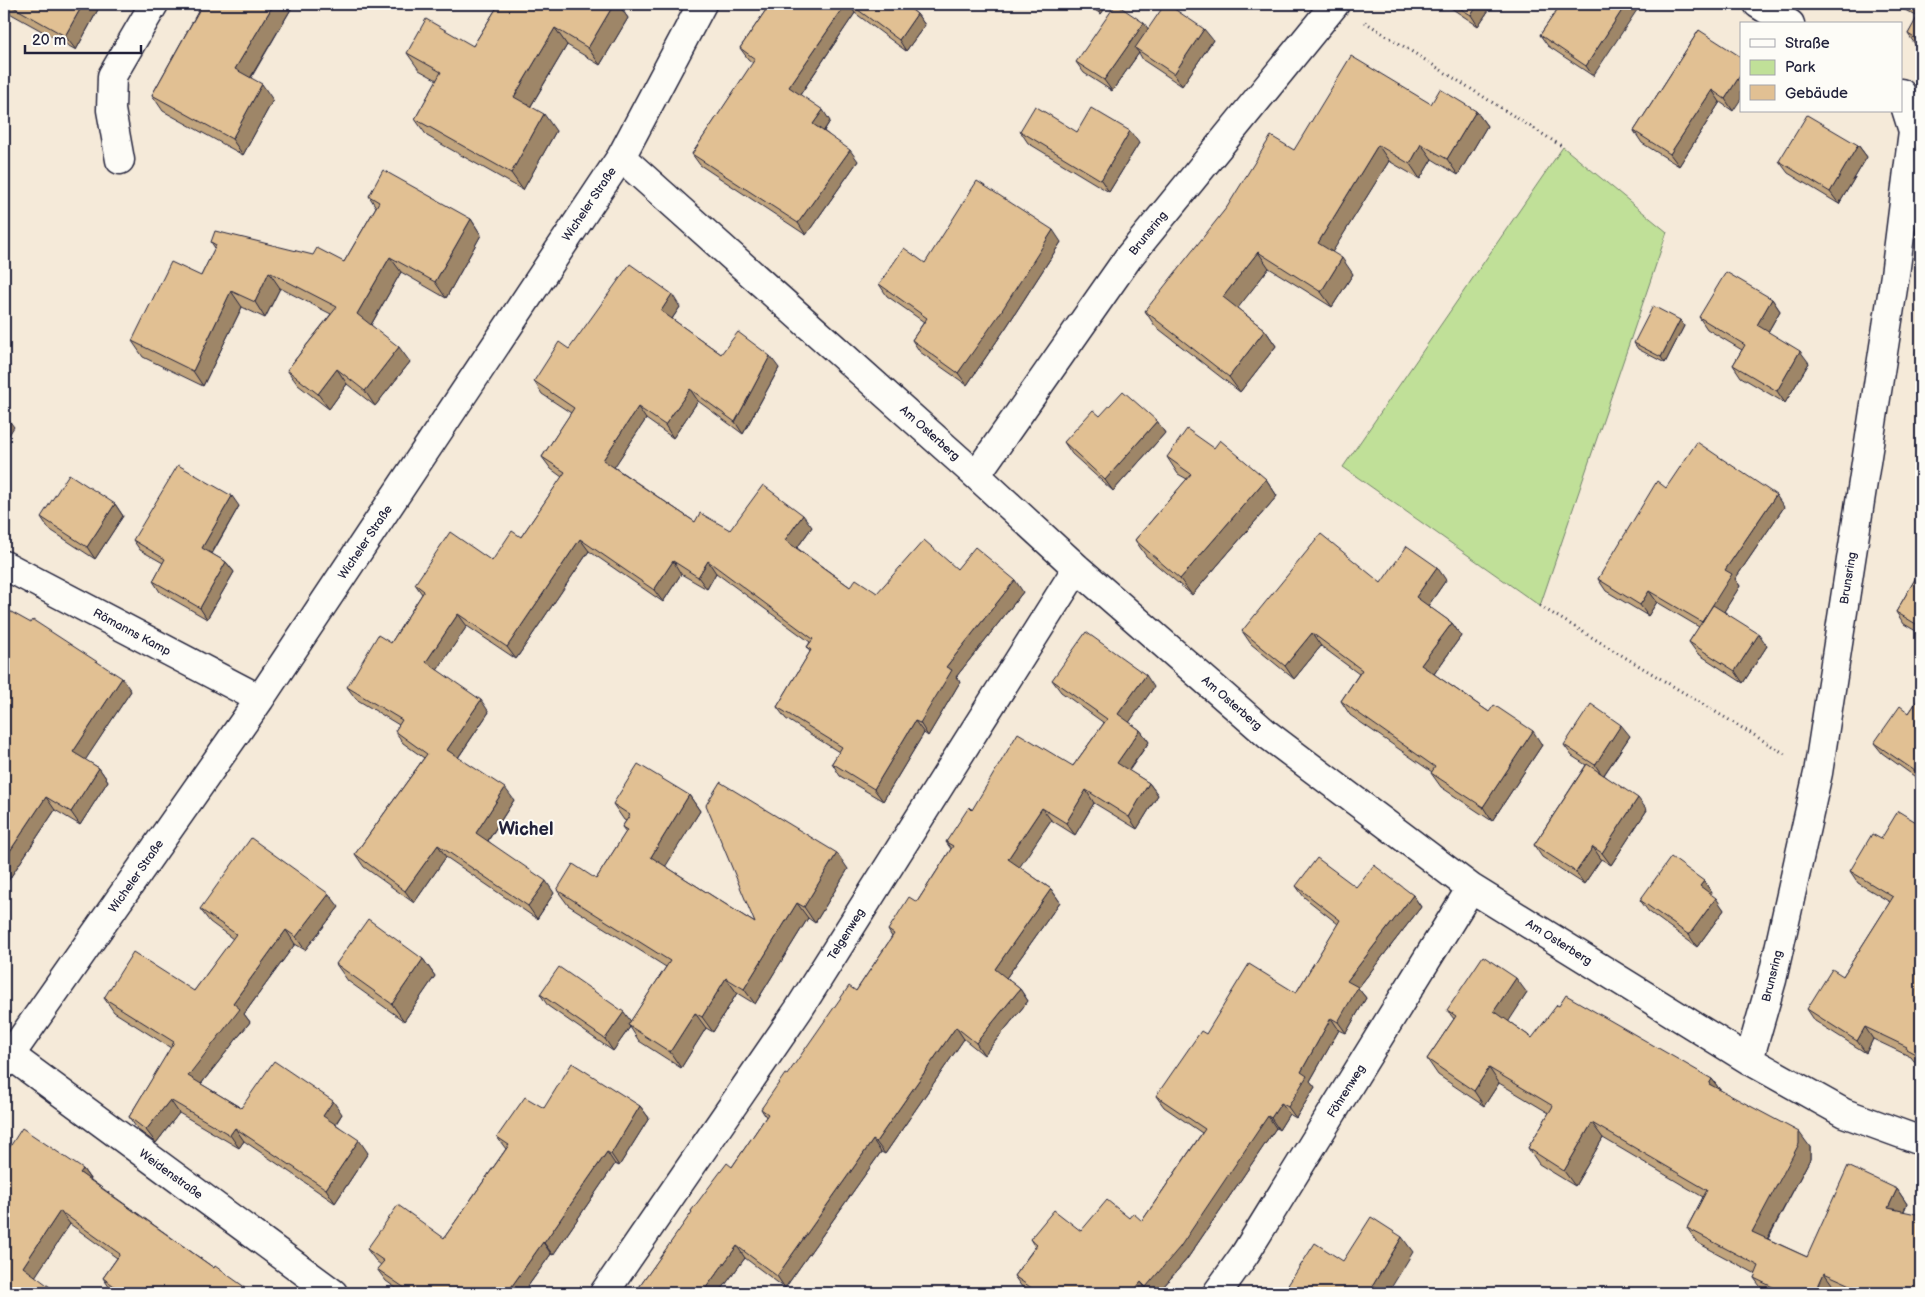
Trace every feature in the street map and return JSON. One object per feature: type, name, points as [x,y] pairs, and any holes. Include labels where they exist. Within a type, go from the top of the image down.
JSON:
[{"type":"street","points":[[120,160],[111,110],[112,76],[154,4]]},
{"type":"street","name":"Wicheler Straße","points":[[7,1060],[260,698],[621,157],[702,4]]},
{"type":"street","name":"Brunsring","points":[[976,475],[1128,258],[1335,4]]},
{"type":"street","points":[[1758,4],[1787,22]]},
{"type":"street","name":"Brunsring","points":[[1748,1060],[1772,980],[1818,773],[1895,274],[1912,141],[1913,132],[1902,96]]},
{"type":"street","name":"Am Osterberg","points":[[621,157],[1077,568],[1268,735],[1471,888],[1748,1060],[1844,1113],[1921,1142]]},
{"type":"street","name":"Römanns Kamp","points":[[4,565],[260,698]]},
{"type":"street","name":"Telgenweg","points":[[604,1293],[799,1009],[1077,568]]},
{"type":"street","name":"Föhrenweg","points":[[1217,1293],[1245,1254],[1471,888]]},
{"type":"street","name":"Weidenstraße","points":[[7,1060],[332,1293]]},
{"type":"path","points":[[1362,20],[1563,147]]},
{"type":"path","points":[[1540,606],[1818,773]]},
{"type":"green space","points":[[1563,147],[1667,232],[1540,606],[1343,467]]},
{"type":"building","points":[[8,4],[83,4],[65,36]]},
{"type":"building","points":[[201,4],[274,4],[235,69],[262,84],[232,139],[152,95]]},
{"type":"building","points":[[499,4],[614,4],[588,48],[555,28],[514,97],[544,114],[511,173],[415,119],[441,72],[407,53],[426,19],[473,46]]},
{"type":"building","points":[[770,4],[846,4],[789,87],[823,110],[813,124],[850,150],[798,223],[692,154],[755,59],[740,48]]},
{"type":"building","points":[[850,4],[904,4],[917,14],[899,40]]},
{"type":"building","points":[[1116,4],[1144,23],[1104,80],[1076,62]]},
{"type":"building","points":[[1165,4],[1204,29],[1174,74],[1135,48]]},
{"type":"building","points":[[1453,4],[1479,4],[1471,15]]},
{"type":"building","points":[[1561,4],[1626,4],[1586,66],[1540,35]]},
{"type":"building","points":[[1909,4],[1921,4],[1921,10]]},
{"type":"building","points":[[1921,10],[1921,42],[1908,34]]},
{"type":"building","points":[[1699,30],[1740,56],[1740,76],[1725,99],[1712,90],[1670,154],[1634,131]]},
{"type":"building","points":[[1351,56],[1431,104],[1440,89],[1476,111],[1447,159],[1421,144],[1410,164],[1378,145],[1318,243],[1342,258],[1321,292],[1258,252],[1223,297],[1265,330],[1229,377],[1145,311],[1227,207],[1271,136],[1294,150]]},
{"type":"building","points":[[1035,106],[1077,132],[1091,108],[1130,131],[1101,180],[1020,131]]},
{"type":"building","points":[[1807,115],[1858,145],[1830,192],[1779,161]]},
{"type":"building","points":[[383,170],[471,219],[435,282],[390,257],[357,314],[399,347],[365,391],[337,369],[318,394],[287,370],[337,307],[269,272],[255,302],[231,291],[193,371],[132,341],[171,262],[201,276],[216,245],[211,242],[215,231],[313,255],[317,248],[344,262],[379,202],[369,196]]},
{"type":"building","points":[[977,181],[1053,230],[999,315],[958,373],[912,340],[927,318],[879,284],[904,248],[925,263]]},
{"type":"building","points":[[630,264],[672,294],[661,311],[721,354],[738,332],[770,356],[735,422],[690,389],[665,425],[638,407],[603,460],[695,522],[700,513],[730,530],[763,485],[803,515],[785,540],[850,587],[856,579],[877,593],[924,540],[957,569],[975,547],[1015,580],[946,667],[952,670],[920,723],[915,721],[874,789],[832,763],[842,747],[777,707],[811,650],[807,647],[813,639],[708,561],[698,577],[673,561],[654,590],[580,539],[507,647],[458,614],[426,662],[481,700],[447,750],[505,788],[476,833],[546,881],[528,906],[438,845],[405,891],[355,854],[427,754],[395,731],[402,720],[347,687],[378,635],[391,643],[424,591],[415,584],[450,532],[492,561],[512,531],[521,537],[565,472],[542,457],[574,408],[534,381],[559,342],[569,349]]},
{"type":"building","points":[[1726,272],[1772,299],[1757,325],[1800,351],[1777,391],[1733,365],[1745,345],[1699,317]]},
{"type":"building","points":[[1653,306],[1680,320],[1661,357],[1634,343]]},
{"type":"building","points":[[1123,391],[1157,421],[1105,480],[1064,442],[1093,410],[1100,416]]},
{"type":"building","points":[[1187,429],[1214,448],[1220,440],[1266,479],[1180,579],[1135,540],[1191,474],[1167,457]]},
{"type":"building","points":[[1697,442],[1776,495],[1725,570],[1732,574],[1702,622],[1649,591],[1640,605],[1598,579],[1657,481],[1666,488]]},
{"type":"building","points":[[178,465],[232,496],[202,548],[226,562],[200,608],[153,581],[165,559],[133,540]]},
{"type":"building","points":[[69,474],[115,504],[87,547],[41,517]]},
{"type":"building","points":[[1321,534],[1381,583],[1407,546],[1437,567],[1416,597],[1452,623],[1421,665],[1489,712],[1494,705],[1533,731],[1483,807],[1431,773],[1435,767],[1341,701],[1362,670],[1312,633],[1285,666],[1242,631]]},
{"type":"building","points":[[1921,569],[1921,627],[1896,612]]},
{"type":"building","points":[[1713,605],[1759,634],[1735,671],[1689,642]]},
{"type":"building","points":[[4,608],[31,623],[33,620],[122,678],[73,752],[99,768],[71,812],[46,797],[4,860]]},
{"type":"building","points":[[1086,632],[1146,675],[1118,714],[1140,730],[1117,763],[1149,783],[1129,817],[1086,790],[1066,823],[1042,808],[1008,859],[1051,889],[995,969],[1020,989],[976,1043],[956,1027],[876,1142],[873,1140],[777,1276],[737,1246],[702,1293],[635,1293],[691,1211],[727,1163],[732,1167],[768,1114],[761,1109],[849,986],[856,991],[894,934],[888,930],[909,897],[917,902],[953,846],[946,842],[969,807],[972,810],[1018,733],[1073,766],[1107,719],[1052,680]]},
{"type":"building","points":[[1921,695],[1921,775],[1874,743],[1900,706],[1909,713]]},
{"type":"building","points":[[1591,704],[1621,725],[1595,765],[1564,745]]},
{"type":"building","points":[[638,764],[689,795],[651,857],[755,923],[706,805],[720,782],[837,853],[804,907],[797,903],[744,989],[726,978],[702,1017],[695,1013],[670,1052],[628,1025],[670,961],[557,890],[573,864],[596,879],[627,830],[622,827],[630,815],[613,804]]},
{"type":"building","points":[[1587,764],[1638,798],[1602,853],[1593,847],[1576,872],[1534,845]]},
{"type":"building","points":[[1898,811],[1921,825],[1921,1057],[1906,1049],[1907,1047],[1865,1027],[1857,1041],[1807,1009],[1832,969],[1843,976],[1893,897],[1850,871],[1872,834],[1881,839]]},
{"type":"building","points":[[251,838],[329,894],[296,937],[286,930],[233,1003],[240,1009],[188,1076],[241,1108],[274,1061],[333,1101],[323,1116],[359,1140],[326,1189],[235,1128],[230,1135],[170,1100],[146,1130],[129,1117],[174,1042],[104,998],[133,952],[194,991],[236,934],[200,909]]},
{"type":"building","points":[[1671,857],[1704,881],[1700,886],[1716,898],[1689,935],[1640,900]]},
{"type":"building","points":[[1317,858],[1356,887],[1374,865],[1413,895],[1347,981],[1358,987],[1338,1022],[1331,1018],[1301,1072],[1307,1076],[1288,1107],[1281,1103],[1271,1118],[1268,1116],[1180,1247],[1146,1287],[1141,1282],[1132,1293],[1039,1293],[1014,1276],[1037,1245],[1030,1239],[1054,1210],[1081,1231],[1107,1200],[1129,1218],[1133,1213],[1142,1221],[1205,1129],[1156,1096],[1201,1031],[1206,1034],[1249,964],[1296,993],[1340,920],[1296,886]]},
{"type":"building","points":[[368,919],[423,959],[392,1004],[336,964]]},
{"type":"building","points":[[1483,956],[1516,978],[1494,1011],[1532,1038],[1566,995],[1712,1079],[1709,1084],[1799,1132],[1799,1144],[1752,1232],[1807,1257],[1848,1166],[1897,1189],[1888,1208],[1921,1215],[1921,1293],[1869,1293],[1824,1273],[1815,1293],[1774,1293],[1777,1289],[1754,1278],[1759,1266],[1687,1228],[1707,1190],[1592,1123],[1564,1171],[1528,1148],[1553,1106],[1489,1068],[1474,1091],[1427,1059],[1456,1016],[1447,1010]]},
{"type":"building","points":[[559,967],[624,1012],[605,1039],[540,994]]},
{"type":"building","points":[[572,1063],[640,1106],[611,1154],[607,1152],[507,1293],[412,1293],[377,1269],[384,1261],[367,1249],[398,1205],[444,1238],[509,1145],[497,1137],[525,1097],[544,1108]]},
{"type":"building","points":[[22,1128],[83,1169],[80,1173],[214,1268],[215,1266],[253,1293],[124,1293],[103,1278],[120,1254],[60,1211],[23,1267],[58,1293],[4,1293],[4,1156]]},
{"type":"building","points":[[1371,1217],[1402,1237],[1373,1285],[1384,1293],[1283,1293],[1315,1243],[1343,1261]]},
{"type":"district","name":"Wichel","points":[[526,829]]}]
